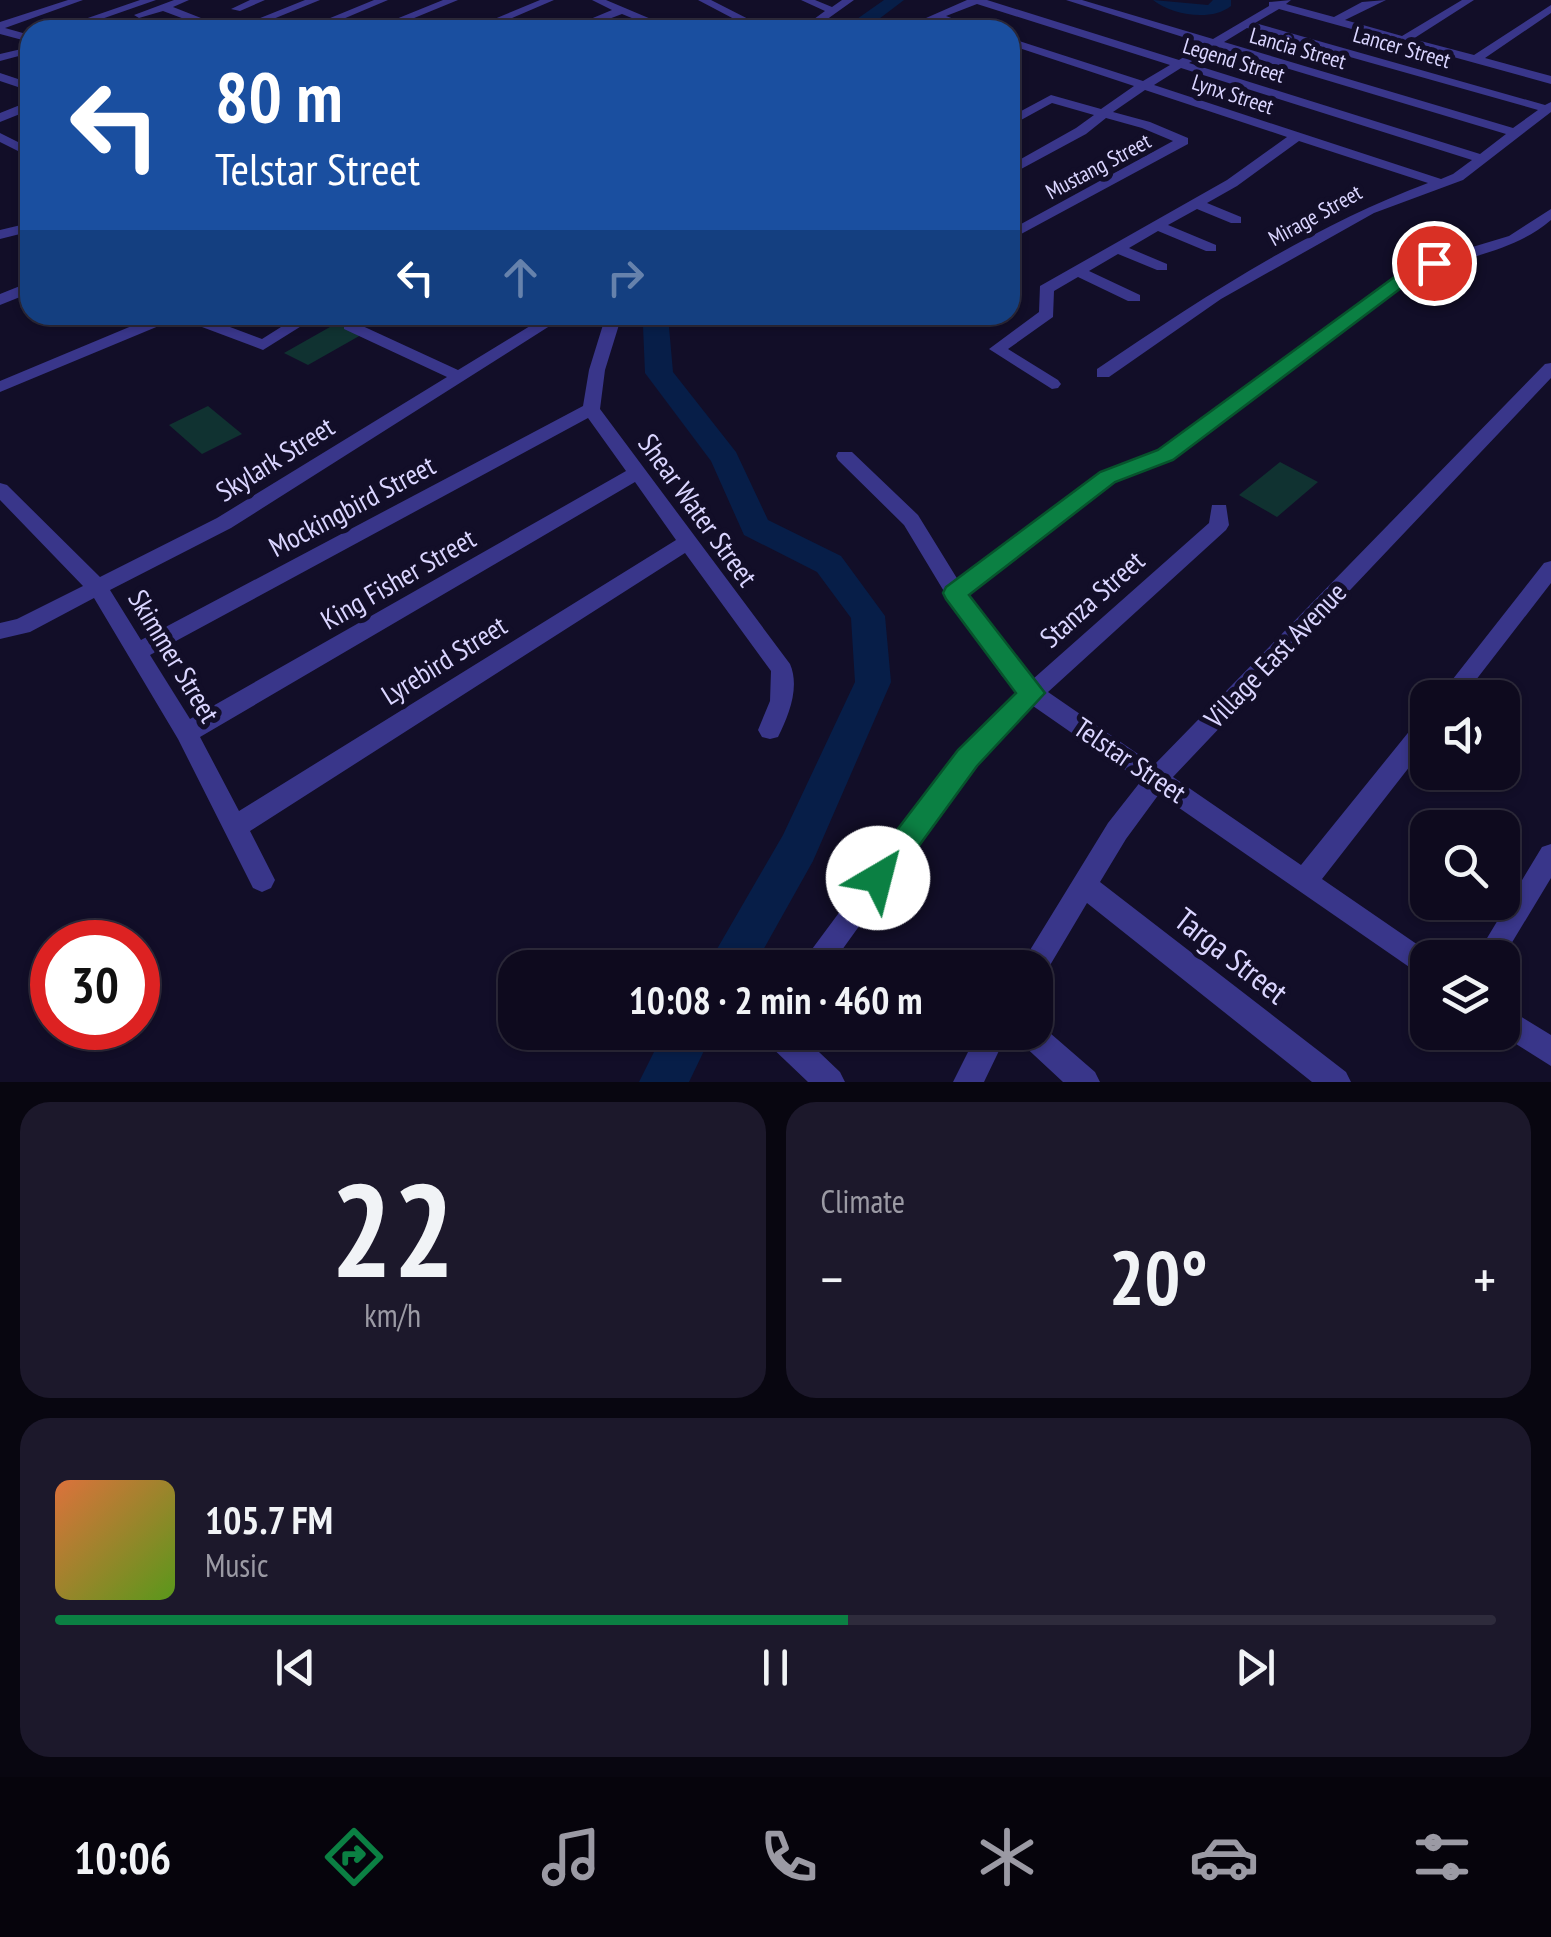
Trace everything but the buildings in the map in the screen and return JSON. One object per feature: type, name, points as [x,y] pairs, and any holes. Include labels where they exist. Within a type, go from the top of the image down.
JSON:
[{"type":"street","points":[[22,20],[78,0]]},
{"type":"street","points":[[90,20],[151,0]]},
{"type":"street","points":[[126,20],[184,0]]},
{"type":"street","points":[[229,4],[260,0]]},
{"type":"street","points":[[263,20],[316,0]]},
{"type":"street","points":[[333,20],[383,0]]},
{"type":"street","points":[[401,20],[453,0]]},
{"type":"street","points":[[499,20],[549,0]]},
{"type":"street","points":[[598,0],[644,20]]},
{"type":"street","points":[[703,0],[744,20]]},
{"type":"street","points":[[806,0],[834,11]]},
{"type":"street","points":[[820,20],[850,0]]},
{"type":"street","points":[[930,20],[976,0]]},
{"type":"street","name":"Legend Street","points":[[976,0],[1022,8],[1179,64],[1481,158]]},
{"type":"street","name":"Lancia Street","points":[[1070,0],[1515,133]]},
{"type":"street","points":[[1260,0],[1282,2],[1336,22],[1551,80]]},
{"type":"street","points":[[1336,22],[1381,0]]},
{"type":"street","points":[[1404,40],[1469,0]]},
{"type":"street","points":[[1020,164],[1282,2]]},
{"type":"street","points":[[162,8],[196,20]]},
{"type":"street","points":[[1476,59],[1551,8]]},
{"type":"street","points":[[596,20],[622,10]]},
{"type":"street","points":[[937,17],[946,20]]},
{"type":"street","name":"Lancer Street","points":[[1246,24],[1549,107]]},
{"type":"street","name":"Lynx Street","points":[[1020,44],[1443,184]]},
{"type":"street","points":[[1020,116],[1048,98],[1105,114]]},
{"type":"street","name":"Mirage Street","points":[[1104,373],[1232,286],[1380,205],[1458,178],[1549,107]]},
{"type":"street","name":"Mustang Street","points":[[1020,231],[1182,144],[1176,136],[1105,114]]},
{"type":"street","points":[[1052,384],[997,350],[1047,314],[1046,289],[1198,204],[1298,136]]},
{"type":"street","points":[[1198,204],[1236,220]]},
{"type":"street","points":[[955,593],[1108,477],[1166,455],[1403,278],[1434,263],[1516,242],[1551,213]]},
{"type":"street","points":[[1155,225],[1211,248]]},
{"type":"street","points":[[1116,248],[1162,267]]},
{"type":"street","points":[[1076,271],[1134,298]]},
{"type":"street","points":[[0,387],[148,325]]},
{"type":"street","points":[[210,325],[262,344],[294,325]]},
{"type":"street","name":"Skylark Street","points":[[5,630],[99,589],[224,523],[543,325]]},
{"type":"street","points":[[591,409],[597,370],[611,325]]},
{"type":"street","points":[[350,326],[460,377]]},
{"type":"street","name":"Village East Avenue","points":[[1044,950],[1117,831],[1158,777],[1551,368]]},
{"type":"street","name":"Shear Water Street","points":[[591,409],[782,670],[781,701],[770,730]]},
{"type":"street","name":"Mockingbird Street","points":[[139,651],[591,409]]},
{"type":"street","name":"Telstar Street","points":[[845,456],[911,520],[955,593],[1010,670],[1032,693],[1410,954]]},
{"type":"street","name":"King Fisher Street","points":[[186,733],[637,472]]},
{"type":"street","name":"Skimmer Street","points":[[0,489],[99,589],[186,733],[262,880]]},
{"type":"street","name":"Stanza Street","points":[[825,950],[967,758],[1032,693],[1219,525],[1218,510]]},
{"type":"street","name":"Lyrebird Street","points":[[233,828],[686,543]]},
{"type":"street","points":[[1463,680],[1551,568]]},
{"type":"street","points":[[1304,880],[1410,748]]},
{"type":"street","points":[[1499,940],[1551,855]]},
{"type":"street","name":"Targa Street","points":[[1084,885],[1336,1082]]},
{"type":"street","points":[[1520,1031],[1551,1052]]},
{"type":"street","points":[[795,1050],[830,1082]]},
{"type":"street","points":[[968,1082],[985,1050]]},
{"type":"street","points":[[1050,1050],[1085,1082]]},
{"type":"green space","points":[[333,325],[361,335],[308,365],[284,353]]},
{"type":"green space","points":[[208,406],[242,434],[202,454],[169,425]]},
{"type":"green space","points":[[1280,462],[1318,482],[1277,517],[1239,495]]},
{"type":"waterway","points":[[867,20],[895,0]]},
{"type":"waterway","points":[[1162,0],[1208,10],[1222,6],[1222,0]]},
{"type":"waterway","points":[[657,325],[659,373],[725,459],[755,527],[829,564],[868,616],[873,682],[798,848],[738,950]]},
{"type":"waterway","points":[[663,1082],[680,1050]]},
{"type":"route","points":[[878,878],[967,758],[1032,693],[1010,670],[955,593],[1108,477],[1166,455],[1403,278],[1434,263]]}]
